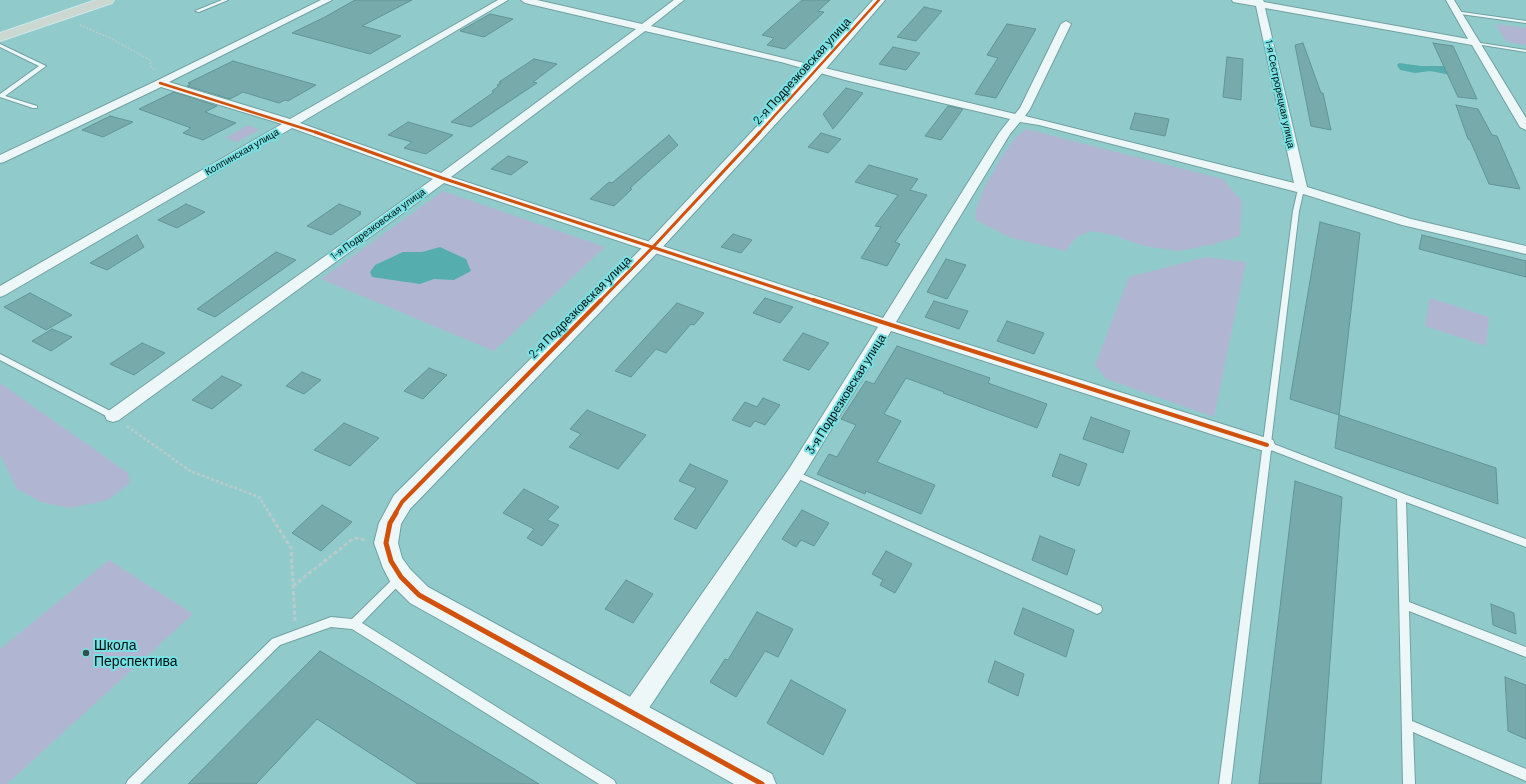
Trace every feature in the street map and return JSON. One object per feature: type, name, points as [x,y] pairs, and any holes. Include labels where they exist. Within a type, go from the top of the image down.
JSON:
[{"type":"highway","points":[[0,28],[82,0]]},
{"type":"highway","points":[[0,37],[108,0]]},
{"type":"street","points":[[0,158],[165,80],[328,0]]},
{"type":"street","name":"Колпинская улица","points":[[0,292],[504,0]]},
{"type":"street","points":[[525,0],[1048,124],[1301,189],[1407,222],[1526,250]]},
{"type":"street","name":"1-я Подрезковская улица","points":[[113,416],[442,178],[680,0]]},
{"type":"street","name":"2-я Подрезковская улица","points":[[386,543],[390,523],[402,502],[653,247],[818,69],[879,0]]},
{"type":"street","points":[[1236,0],[1259,2],[1476,43]]},
{"type":"street","points":[[1450,0],[1455,12],[1476,43],[1526,127]]},
{"type":"street","name":"1-я Сестрорецкая улица","points":[[1259,2],[1301,189]]},
{"type":"street","name":"3-я Подрезковская улица","points":[[632,712],[795,474],[1005,133],[1025,109],[1066,24]]},
{"type":"street","points":[[165,80],[442,178],[888,325],[1267,445]]},
{"type":"street","points":[[386,543],[391,561],[401,577],[419,595],[762,784]]},
{"type":"lane","points":[[197,11],[226,0]]},
{"type":"lane","points":[[1455,12],[1526,22]]},
{"type":"lane","points":[[1476,43],[1526,51]]},
{"type":"lane","points":[[0,45],[43,66],[0,96],[35,107]]},
{"type":"lane","points":[[1225,784],[1296,210],[1301,189]]},
{"type":"lane","points":[[0,357],[113,416]]},
{"type":"lane","points":[[1267,445],[1526,544]]},
{"type":"lane","points":[[795,474],[1097,609]]},
{"type":"lane","points":[[1401,497],[1409,784]]},
{"type":"lane","points":[[354,624],[401,577]]},
{"type":"lane","points":[[1404,605],[1526,652]]},
{"type":"lane","points":[[132,784],[276,642],[331,622],[354,624],[610,784]]},
{"type":"lane","points":[[1407,724],[1526,775]]},
{"type":"path","points":[[76,23],[110,38],[150,60],[151,67],[165,80]]},
{"type":"path","points":[[113,416],[190,471],[259,497],[291,548],[296,634]]},
{"type":"path","points":[[293,586],[354,538],[386,543]]},
{"type":"shaded area","points":[[1495,24],[1526,28],[1526,45],[1507,42]]},
{"type":"shaded area","points":[[248,125],[260,130],[237,142],[225,138]]},
{"type":"shaded area","points":[[1026,129],[1223,179],[1242,201],[1240,236],[1214,244],[1179,251],[1144,246],[1113,235],[1091,231],[1077,237],[1065,251],[1012,238],[975,220],[977,206],[984,188],[1002,156],[1016,137]]},
{"type":"shaded area","points":[[443,191],[605,247],[494,351],[321,279]],"holes":[[[403,252],[422,252],[454,280],[434,279],[420,284]]]},
{"type":"shaded area","points":[[1206,257],[1246,262],[1214,417],[1106,379],[1095,365],[1129,277]]},
{"type":"shaded area","points":[[1430,298],[1489,317],[1486,346],[1425,326]]},
{"type":"shaded area","points":[[0,383],[128,473],[130,483],[108,500],[70,508],[41,502],[17,489],[0,455]]},
{"type":"shaded area","points":[[109,560],[193,614],[7,784],[0,784],[0,649]]},
{"type":"water","points":[[1399,63],[1421,66],[1448,66],[1451,75],[1430,71],[1415,73],[1400,70],[1397,65]]},
{"type":"water","points":[[440,247],[466,259],[471,271],[454,280],[434,279],[420,284],[372,277],[370,272],[375,265],[403,252],[422,252]]},
{"type":"building","points":[[355,0],[412,0],[362,26],[401,36],[370,54],[292,33],[325,17]]},
{"type":"building","points":[[802,0],[830,0],[818,11],[824,12],[785,49],[767,45],[774,38],[762,35]]},
{"type":"building","points":[[924,7],[942,11],[916,41],[897,37]]},
{"type":"building","points":[[490,14],[513,19],[484,37],[460,31]]},
{"type":"building","points":[[1007,24],[1036,29],[996,98],[975,94],[998,58],[987,55]]},
{"type":"building","points":[[1303,43],[1321,93],[1323,93],[1331,130],[1311,126],[1295,45]]},
{"type":"building","points":[[1433,43],[1453,46],[1477,99],[1458,97]]},
{"type":"building","points":[[893,47],[920,53],[906,70],[879,64]]},
{"type":"building","points":[[1227,57],[1243,59],[1241,100],[1223,97]]},
{"type":"building","points":[[534,59],[557,64],[533,82],[537,83],[471,127],[451,122],[494,92],[492,91],[501,83],[499,82]]},
{"type":"building","points":[[233,61],[316,85],[288,101],[285,100],[279,103],[243,92],[230,99],[187,86],[191,84],[188,83]]},
{"type":"building","points":[[846,88],[863,93],[833,129],[823,114]]},
{"type":"building","points":[[174,92],[217,106],[205,112],[236,123],[203,140],[183,133],[191,128],[139,109]]},
{"type":"building","points":[[1456,105],[1478,109],[1492,135],[1497,136],[1520,189],[1489,184],[1470,140],[1468,139]]},
{"type":"building","points":[[948,106],[963,109],[941,140],[925,136]]},
{"type":"building","points":[[1135,113],[1169,119],[1165,136],[1130,129]]},
{"type":"building","points":[[110,116],[133,122],[103,137],[82,130]]},
{"type":"building","points":[[408,122],[453,135],[426,154],[404,148],[412,142],[388,135]]},
{"type":"building","points":[[821,133],[841,139],[828,153],[808,147]]},
{"type":"building","points":[[669,135],[678,145],[630,188],[632,189],[614,206],[590,199],[609,182],[612,183]]},
{"type":"building","points":[[508,156],[528,162],[511,175],[491,169]]},
{"type":"building","points":[[869,165],[918,179],[910,190],[927,195],[895,242],[900,244],[887,266],[861,258],[881,227],[875,226],[898,195],[855,182]]},
{"type":"building","points":[[186,204],[205,212],[177,228],[158,220]]},
{"type":"building","points":[[339,204],[361,212],[359,213],[361,214],[331,235],[307,226]]},
{"type":"building","points":[[1320,222],[1360,233],[1339,415],[1290,399]]},
{"type":"building","points":[[733,234],[752,240],[741,253],[721,247]]},
{"type":"building","points":[[137,235],[144,247],[107,270],[90,263]]},
{"type":"building","points":[[1422,235],[1526,261],[1526,277],[1419,249]]},
{"type":"building","points":[[276,252],[296,260],[215,317],[197,309]]},
{"type":"building","points":[[946,259],[966,265],[947,299],[927,292]]},
{"type":"building","points":[[30,293],[72,315],[46,330],[4,307]]},
{"type":"building","points":[[765,298],[793,307],[780,323],[753,313]]},
{"type":"building","points":[[934,301],[968,311],[959,329],[925,317]]},
{"type":"building","points":[[677,303],[704,313],[694,325],[691,324],[666,353],[656,349],[631,377],[615,371]]},
{"type":"building","points":[[1007,321],[1044,333],[1034,354],[997,341]]},
{"type":"building","points":[[52,329],[72,337],[51,351],[32,341]]},
{"type":"building","points":[[803,333],[829,343],[809,370],[783,360]]},
{"type":"building","points":[[142,343],[165,353],[134,375],[110,364]]},
{"type":"building","points":[[897,346],[990,378],[988,383],[1047,404],[1037,428],[906,378],[884,414],[901,421],[877,462],[935,485],[921,514],[866,491],[865,494],[817,474],[829,454],[837,457],[856,425],[841,419],[866,381],[874,384]]},
{"type":"building","points":[[429,368],[447,375],[423,399],[404,391]]},
{"type":"building","points":[[302,372],[321,380],[304,394],[286,386]]},
{"type":"building","points":[[222,376],[242,385],[212,409],[192,400]]},
{"type":"building","points":[[763,398],[780,405],[765,425],[755,421],[750,427],[732,420],[745,402],[757,407]]},
{"type":"building","points":[[587,410],[646,435],[618,469],[569,447],[581,434],[570,429]]},
{"type":"building","points":[[1339,415],[1496,468],[1498,504],[1335,448]]},
{"type":"building","points":[[1091,417],[1130,431],[1123,453],[1083,439]]},
{"type":"building","points":[[344,423],[379,438],[350,466],[314,450]]},
{"type":"building","points":[[1060,454],[1087,464],[1079,486],[1052,476]]},
{"type":"building","points":[[690,464],[728,481],[696,529],[674,519],[696,488],[679,481]]},
{"type":"building","points":[[1295,481],[1342,497],[1321,784],[1259,784]]},
{"type":"building","points":[[524,489],[559,507],[547,520],[559,525],[542,546],[527,538],[534,529],[503,513]]},
{"type":"building","points":[[322,505],[352,522],[321,551],[292,533]]},
{"type":"building","points":[[802,510],[829,523],[814,546],[801,540],[796,547],[782,539]]},
{"type":"building","points":[[1040,536],[1075,550],[1067,575],[1032,560]]},
{"type":"building","points":[[886,551],[912,564],[895,593],[880,585],[883,580],[872,574]]},
{"type":"building","points":[[626,580],[653,594],[633,623],[605,609]]},
{"type":"building","points":[[1491,604],[1514,613],[1516,634],[1493,625]]},
{"type":"building","points":[[1023,608],[1074,630],[1066,657],[1014,634]]},
{"type":"building","points":[[757,612],[793,629],[778,657],[765,651],[736,697],[710,682],[725,659],[728,660]]},
{"type":"building","points":[[320,651],[539,784],[418,784],[317,719],[256,784],[188,784]]},
{"type":"building","points":[[995,661],[1024,674],[1018,696],[988,682]]},
{"type":"building","points":[[1505,677],[1526,685],[1526,739],[1508,731]]},
{"type":"building","points":[[791,680],[846,710],[823,755],[767,723]]},
{"type":"cycle path","points":[[762,784],[419,595],[401,577],[391,561],[386,543],[390,523],[402,502],[653,247],[812,76],[879,0]]},
{"type":"cycle path","points":[[160,83],[290,123],[442,178],[888,325],[1267,445]]},
{"type":"place","name":"Школа Перспектива","points":[[86,653]]}]
